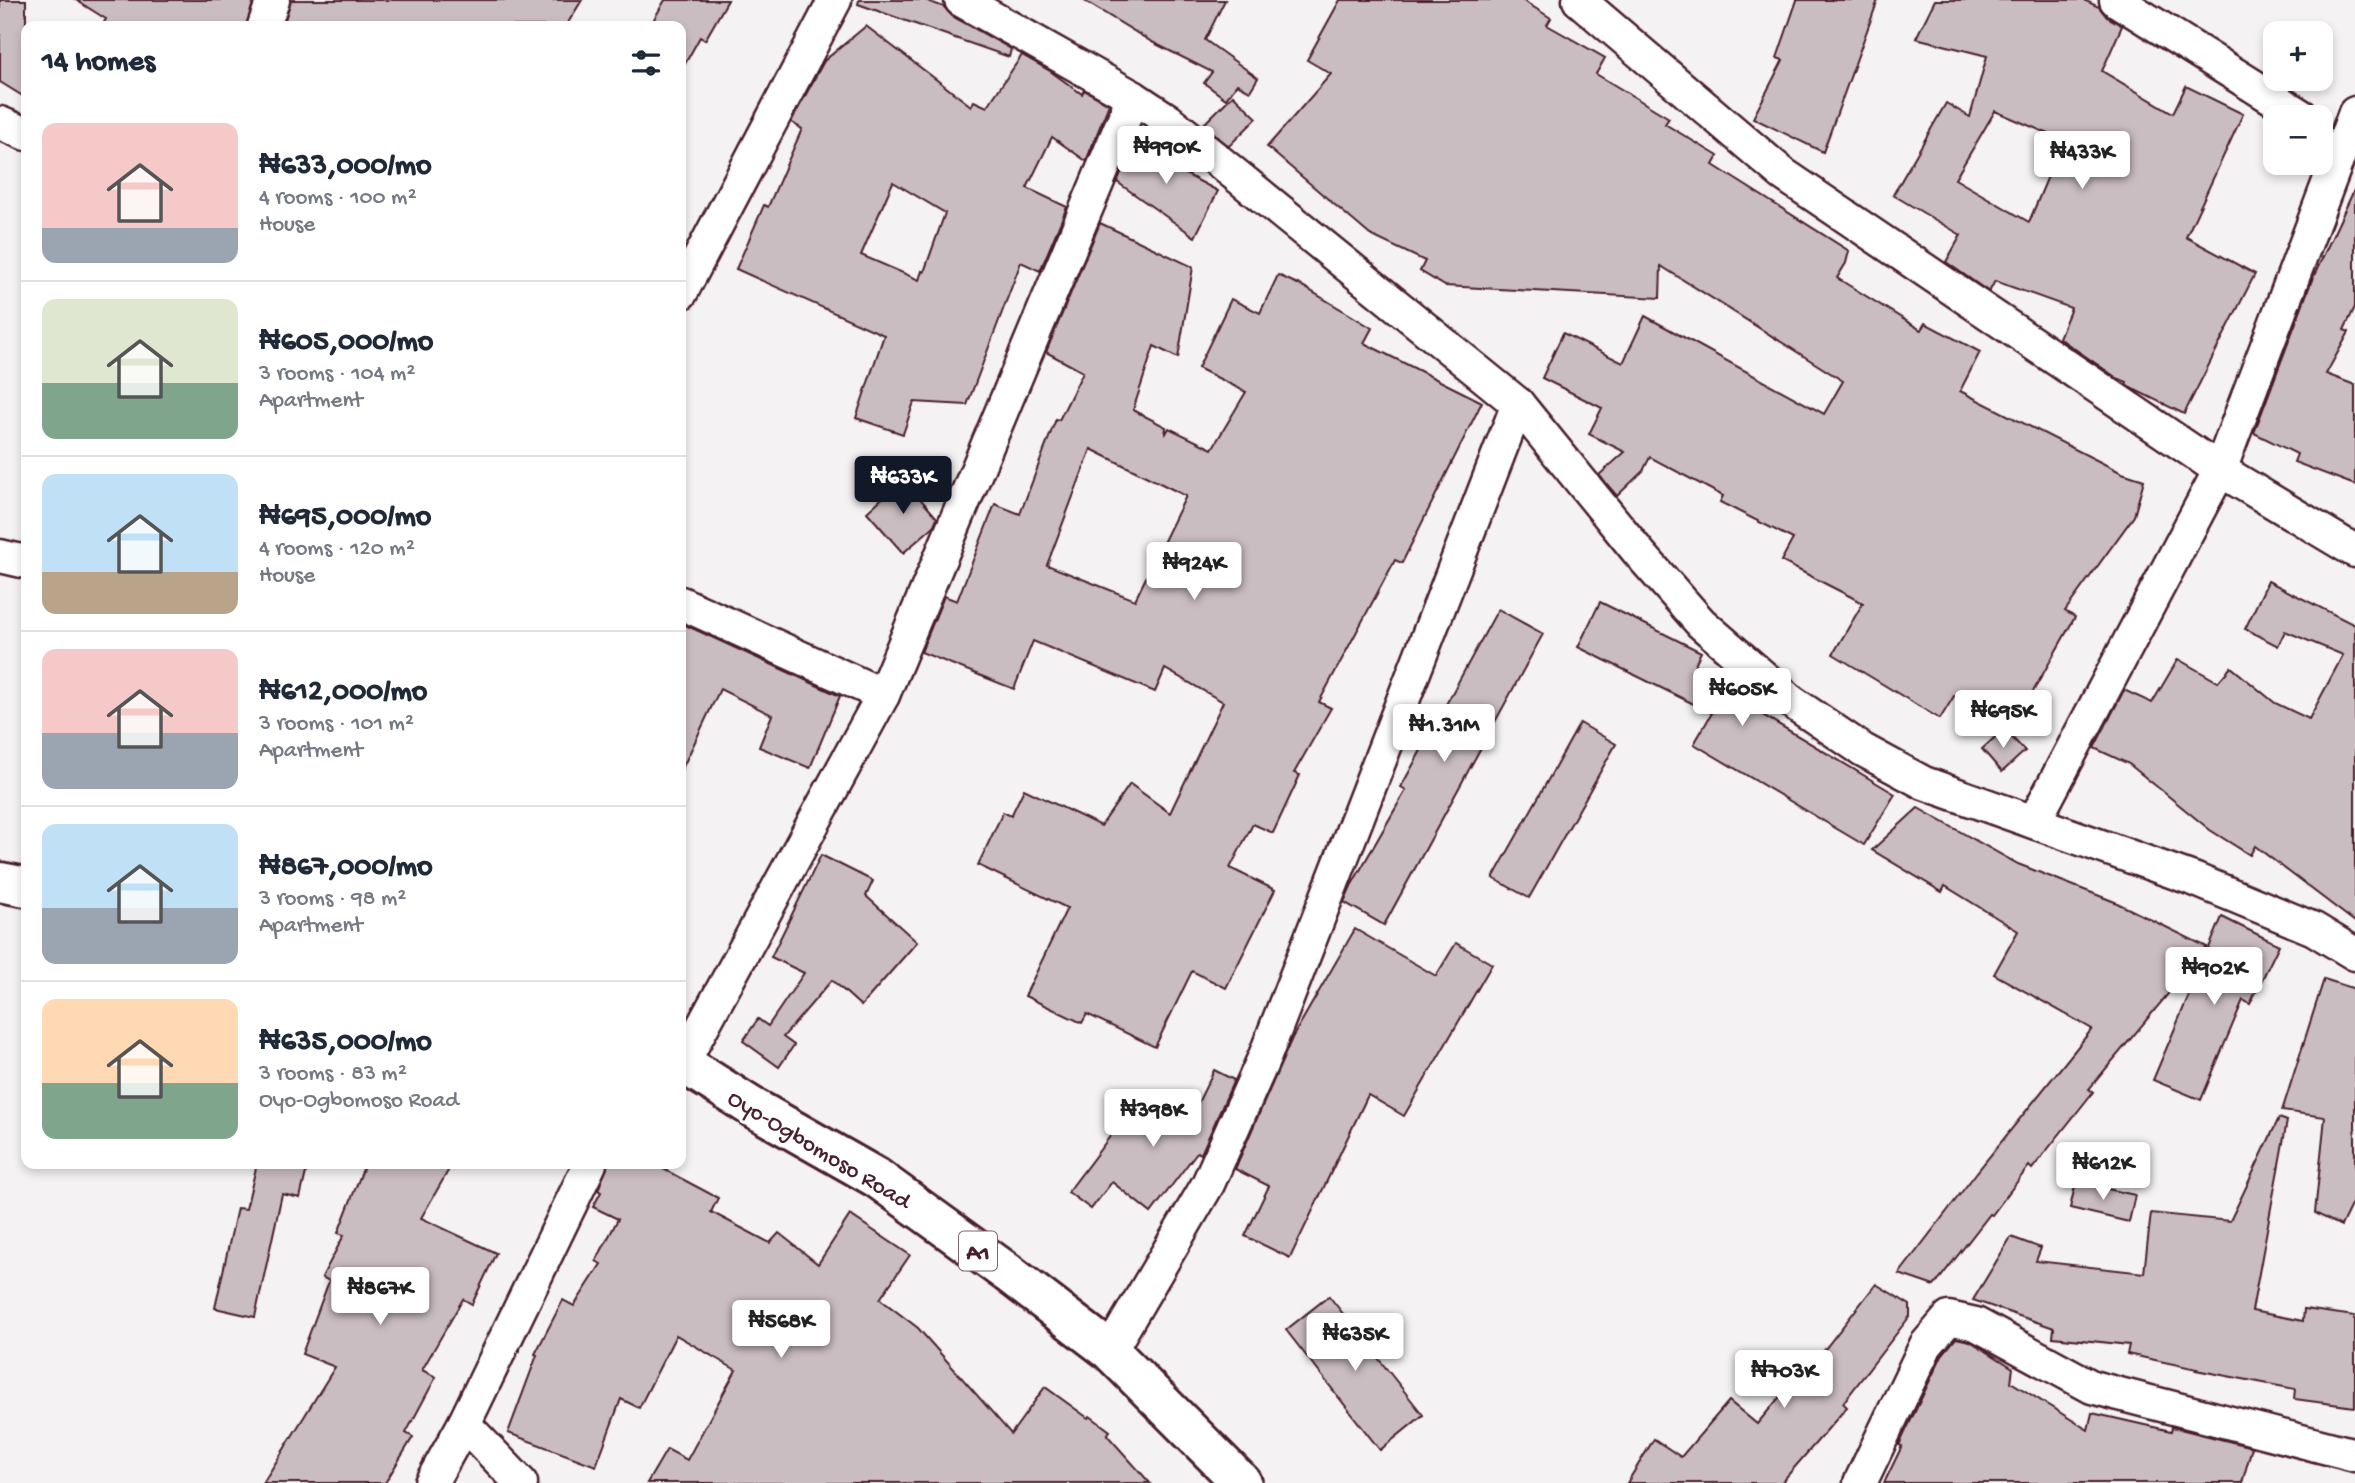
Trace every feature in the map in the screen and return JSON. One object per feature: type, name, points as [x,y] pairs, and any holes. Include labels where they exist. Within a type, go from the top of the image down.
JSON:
[{"type":"highway","points":[[0,882],[21,886]]},
{"type":"highway","name":"Oyo-Ogbomoso Road","points":[[686,1066],[877,1178],[1009,1273],[1110,1351],[1232,1479]]},
{"type":"street","points":[[266,21],[273,0]]},
{"type":"street","points":[[686,283],[835,0]]},
{"type":"street","points":[[961,0],[1133,97],[1168,120],[1518,404],[1640,554],[1701,623],[1792,702],[1863,750],[1924,783],[2208,885],[2314,929],[2355,954]]},
{"type":"street","points":[[1579,0],[1783,174],[2220,470],[2355,551]]},
{"type":"street","points":[[2116,0],[2284,105]]},
{"type":"street","points":[[686,1057],[883,695],[1133,97]]},
{"type":"street","points":[[2034,822],[2220,470],[2340,140],[2355,113]]},
{"type":"street","points":[[0,123],[21,132]]},
{"type":"street","points":[[1110,1351],[1208,1184],[1265,1056],[1518,404]]},
{"type":"street","points":[[0,556],[21,561]]},
{"type":"street","points":[[686,605],[883,695]]},
{"type":"street","points":[[431,1483],[464,1424],[588,1169]]},
{"type":"street","points":[[1860,1483],[1926,1345],[1949,1318],[1976,1324],[2092,1387],[2355,1455]]},
{"type":"street","points":[[464,1424],[521,1483]]},
{"type":"building","points":[[0,0],[26,0],[26,21],[21,21],[21,95],[0,82]]},
{"type":"building","points":[[76,0],[254,0],[248,21],[105,21],[106,19]]},
{"type":"building","points":[[291,0],[582,0],[569,21],[285,21]]},
{"type":"building","points":[[665,0],[728,0],[705,40],[700,37],[686,62],[686,21],[653,21]]},
{"type":"building","points":[[859,0],[925,0],[944,7],[952,16],[1011,49],[1009,57],[858,4]]},
{"type":"building","points":[[1083,0],[1225,0],[1205,40],[1258,78],[1250,91],[1237,84],[1226,99],[1204,83],[1212,72],[1152,42]]},
{"type":"building","points":[[1340,0],[1522,0],[1551,18],[1547,25],[1605,58],[1596,74],[1669,118],[1665,124],[1718,156],[1713,165],[1849,251],[1846,263],[1837,278],[1921,330],[1925,323],[1980,352],[1960,391],[2122,473],[2144,480],[2134,516],[2065,611],[2075,617],[2012,729],[1954,696],[1940,719],[1833,654],[1863,603],[1781,561],[1793,539],[1720,502],[1723,496],[1650,457],[1643,471],[1617,496],[1599,475],[1625,452],[1589,434],[1602,408],[1542,378],[1563,333],[1623,363],[1645,316],[1824,414],[1843,381],[1661,266],[1660,298],[1445,286],[1420,271],[1425,261],[1370,235],[1267,147],[1331,74],[1307,60]]},
{"type":"building","points":[[1797,0],[1878,0],[1823,152],[1753,118],[1783,60],[1777,58]]},
{"type":"building","points":[[1935,0],[2084,0],[2099,7],[2106,16],[2122,26],[2102,71],[2173,113],[2186,86],[2243,114],[2186,237],[2255,274],[2184,414],[2135,390],[2059,338],[2071,308],[1995,281],[1989,292],[1946,262],[1961,235],[1893,195],[1946,103],[1970,117],[1987,56],[1916,38]],"holes":[[[1995,111],[2063,140],[2029,222],[1955,179]]]},
{"type":"building","points":[[866,26],[971,106],[974,101],[987,107],[1022,55],[1082,94],[1084,90],[1109,104],[1086,161],[1052,137],[1027,188],[1067,207],[1040,271],[1021,262],[967,405],[914,402],[903,434],[856,418],[884,335],[736,269],[764,205],[768,207],[802,129],[791,122],[824,61]],"holes":[[[893,182],[945,213],[919,280],[861,255]]]},
{"type":"building","points":[[1233,95],[1257,118],[1229,146],[1203,125]]},
{"type":"building","points":[[1139,130],[1163,143],[1155,158],[1218,191],[1195,237],[1117,182]]},
{"type":"building","points":[[2355,188],[2355,307],[2344,330],[2349,332],[2326,374],[2355,385],[2355,485],[2294,462],[2297,454],[2254,433],[2312,280]]},
{"type":"building","points":[[1100,223],[1193,267],[1178,358],[1154,346],[1133,410],[1166,427],[1165,435],[1169,428],[1212,449],[1246,392],[1198,368],[1231,299],[1260,313],[1278,275],[1304,287],[1372,328],[1364,343],[1482,402],[1402,563],[1395,560],[1319,702],[1331,708],[1294,773],[1300,775],[1273,833],[1253,824],[1230,868],[1275,890],[1226,988],[1192,971],[1155,1047],[1087,1014],[1082,1023],[1025,996],[1067,908],[978,865],[1003,812],[1011,816],[1024,789],[1101,826],[1130,784],[1170,813],[1223,702],[1165,669],[1155,692],[1033,641],[1014,689],[921,652],[944,596],[957,601],[995,504],[1020,514],[1056,419],[1059,420],[1083,372],[1046,352]],"holes":[[[1091,449],[1186,496],[1135,600],[1047,565]]]},
{"type":"building","points":[[903,479],[937,518],[933,527],[903,553],[867,512]]},
{"type":"building","points":[[2268,581],[2355,625],[2355,922],[2255,846],[2250,855],[2210,830],[2129,764],[2094,748],[2124,690],[2152,703],[2178,659],[2218,682],[2231,667],[2275,703],[2309,719],[2343,655],[2285,631],[2278,646],[2245,629]]},
{"type":"building","points":[[1600,602],[1701,652],[1691,672],[1895,794],[1864,845],[1694,744],[1712,713],[1578,647]]},
{"type":"building","points":[[1498,609],[1543,634],[1384,925],[1344,902],[1406,790],[1401,787]]},
{"type":"building","points":[[686,625],[840,696],[810,768],[759,747],[772,715],[720,689],[686,760]]},
{"type":"building","points":[[1580,723],[1616,744],[1529,898],[1493,878]]},
{"type":"building","points":[[2004,729],[2025,751],[2002,772],[1982,749]]},
{"type":"building","points":[[1918,808],[2018,864],[2115,902],[2207,947],[2089,1089],[2093,1092],[2032,1169],[2029,1166],[1934,1286],[1899,1274],[2092,1029],[1994,974],[2018,931],[1945,886],[1942,892],[1872,850]]},
{"type":"building","points":[[821,855],[873,881],[866,896],[917,942],[861,1006],[832,980],[783,1037],[794,1045],[779,1067],[743,1041],[758,1019],[768,1026],[804,973],[771,957]]},
{"type":"building","points":[[2222,917],[2279,945],[2250,1004],[2243,1000],[2201,1100],[2153,1080]]},
{"type":"building","points":[[1355,929],[1436,976],[1456,943],[1492,964],[1404,1116],[1368,1095],[1290,1258],[1245,1236],[1269,1186],[1235,1169],[1292,1038]]},
{"type":"building","points":[[2324,979],[2355,989],[2355,1197],[2341,1226],[2315,1213],[2325,1117],[2282,1111]]},
{"type":"building","points":[[1214,1070],[1234,1080],[1201,1154],[1197,1152],[1151,1213],[1112,1182],[1091,1209],[1068,1192],[1127,1114],[1142,1125],[1165,1094],[1192,1115]]},
{"type":"building","points":[[2279,1118],[2287,1121],[2252,1311],[2303,1321],[2304,1309],[2355,1316],[2355,1407],[2294,1399],[2295,1389],[2127,1354],[2129,1345],[2053,1337],[2054,1328],[1973,1300],[2011,1237],[2041,1248],[2036,1261],[2144,1273],[2151,1213],[2230,1221]]},
{"type":"building","points":[[256,1169],[307,1169],[300,1198],[282,1194],[255,1317],[215,1308],[237,1208],[246,1209]]},
{"type":"building","points":[[363,1169],[449,1169],[421,1218],[496,1253],[472,1304],[463,1299],[422,1370],[436,1377],[406,1433],[413,1437],[385,1483],[263,1483],[335,1367],[302,1354],[329,1281],[322,1277],[344,1235],[338,1233]]},
{"type":"building","points":[[606,1169],[663,1169],[718,1198],[711,1212],[770,1243],[779,1233],[818,1264],[850,1215],[910,1255],[880,1299],[918,1328],[1011,1434],[1045,1387],[1110,1431],[1107,1435],[1150,1483],[647,1483],[667,1449],[687,1460],[736,1370],[676,1335],[639,1408],[621,1399],[596,1466],[508,1433],[537,1355],[535,1354],[563,1300],[574,1306],[601,1264],[596,1261],[618,1219],[593,1207],[601,1192],[598,1190]]},
{"type":"building","points":[[2076,1182],[2135,1195],[2129,1222],[2070,1208]]},
{"type":"building","points":[[1876,1284],[1910,1305],[1910,1316],[1843,1403],[1847,1407],[1781,1483],[1627,1483],[1654,1439],[1681,1457],[1729,1401],[1757,1424],[1803,1369],[1807,1372]]},
{"type":"building","points":[[1329,1296],[1423,1415],[1380,1450],[1286,1330]]},
{"type":"building","points":[[1956,1338],[1970,1341],[2013,1368],[2011,1382],[2088,1430],[2092,1413],[2171,1431],[2172,1427],[2252,1447],[2242,1483],[1884,1483],[1942,1355]]}]
